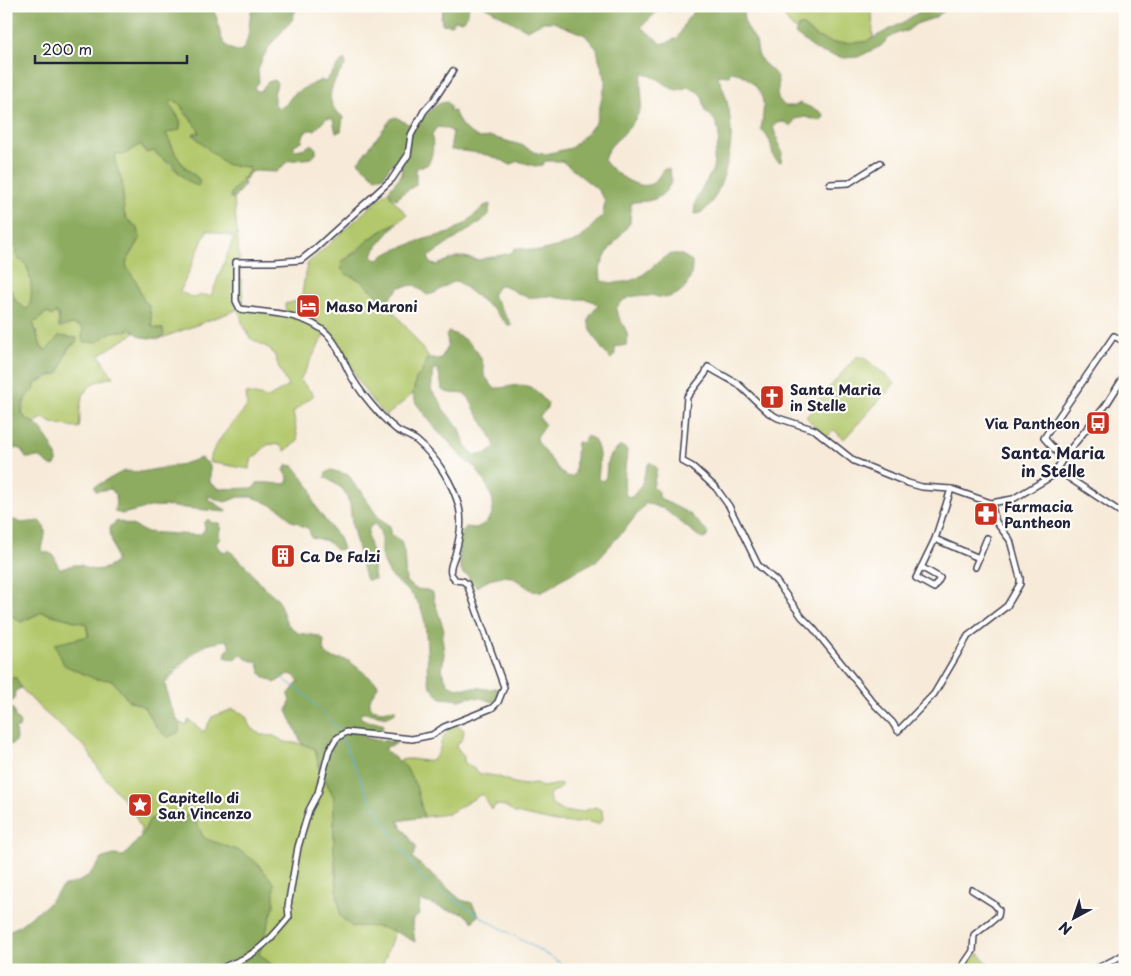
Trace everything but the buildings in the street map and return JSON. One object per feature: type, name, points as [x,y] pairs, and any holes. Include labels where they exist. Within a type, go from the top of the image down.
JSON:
[{"type":"street","points":[[219,970],[259,950],[289,917],[288,906],[298,847],[309,810],[318,792],[329,751],[336,739],[346,732],[412,739],[432,734],[444,727],[492,708],[498,702],[504,687],[467,584],[463,581],[455,580],[451,574],[451,566],[461,526],[460,509],[450,482],[427,450],[411,436],[399,431],[389,423],[370,402],[348,370],[333,341],[320,328],[298,317],[240,310],[236,301],[236,262],[301,260],[392,179],[408,155],[411,134],[424,111],[453,72]]},
{"type":"street","points":[[830,184],[848,183],[880,164]]},
{"type":"street","points":[[1063,459],[1044,438],[1114,336],[1125,342]]},
{"type":"street","points":[[992,503],[996,522],[1010,540],[1020,584],[1007,606],[968,636],[934,694],[898,731],[802,617],[776,581],[761,569],[729,506],[716,488],[693,467],[682,461],[686,397],[705,374],[708,367],[738,384],[769,413],[778,418],[815,430],[854,461],[908,483],[922,487],[951,489],[992,503],[1014,499],[1050,478],[1106,405],[1125,375]]},
{"type":"street","points":[[1057,470],[1125,515]]},
{"type":"street","points":[[921,567],[940,578],[934,588],[916,578],[921,567],[935,539],[951,489]]},
{"type":"street","points":[[975,567],[987,538]]},
{"type":"street","points":[[935,539],[979,558]]},
{"type":"street","points":[[960,970],[973,951],[974,935],[998,916],[999,910],[994,904],[972,890]]},
{"type":"street","points":[[1094,970],[1125,954]]},
{"type":"green space","points":[[6,6],[208,6],[214,11],[221,36],[227,47],[241,51],[247,42],[253,6],[297,6],[292,20],[271,44],[262,59],[258,70],[259,82],[255,87],[256,91],[261,91],[268,82],[275,80],[277,84],[274,104],[279,108],[284,106],[300,90],[321,80],[325,82],[343,60],[345,60],[346,64],[335,81],[331,93],[333,106],[343,117],[341,131],[336,133],[333,119],[327,118],[315,130],[309,130],[304,133],[302,141],[294,145],[296,150],[312,144],[316,149],[316,154],[312,158],[288,161],[277,172],[255,171],[249,173],[246,179],[243,179],[245,184],[234,198],[231,198],[231,193],[249,171],[248,167],[227,165],[202,144],[193,133],[199,133],[198,128],[178,102],[173,101],[169,103],[179,119],[179,130],[166,133],[176,155],[200,182],[198,186],[187,180],[170,163],[154,151],[146,153],[141,144],[123,155],[116,153],[115,162],[122,182],[124,212],[126,218],[138,229],[140,239],[126,263],[127,268],[136,281],[143,299],[149,306],[152,327],[163,329],[164,335],[159,339],[141,337],[130,328],[129,330],[111,332],[97,342],[84,342],[82,339],[83,329],[79,326],[73,324],[59,327],[58,313],[51,316],[49,313],[45,313],[39,320],[33,322],[41,347],[46,351],[59,336],[77,338],[77,341],[68,348],[59,373],[48,376],[35,384],[34,390],[27,396],[22,406],[24,417],[38,426],[52,447],[57,462],[51,466],[39,457],[26,458],[21,449],[16,448],[9,452],[6,449],[6,311],[9,308],[6,300],[6,275],[10,279],[9,287],[16,303],[19,302],[25,309],[30,304],[31,293],[28,269],[24,262],[16,256],[17,250],[6,239]]},
{"type":"green space","points":[[444,6],[469,6],[466,18],[463,21],[455,20],[452,25],[442,24],[441,17]]},
{"type":"green space","points":[[484,6],[674,6],[669,12],[662,7],[641,27],[662,44],[678,38],[686,21],[698,6],[746,6],[743,16],[744,21],[756,42],[760,59],[776,76],[778,98],[785,106],[795,106],[800,103],[821,112],[825,116],[820,121],[805,117],[795,119],[791,126],[785,122],[777,123],[773,127],[782,153],[781,162],[773,156],[769,140],[761,129],[763,103],[760,92],[746,78],[739,74],[730,72],[729,76],[717,75],[723,88],[729,111],[731,144],[726,168],[716,194],[703,211],[695,214],[697,197],[713,167],[719,140],[717,126],[713,118],[705,111],[699,93],[687,87],[677,90],[670,88],[660,80],[643,73],[641,78],[642,103],[639,112],[628,129],[611,146],[604,160],[625,179],[639,185],[653,183],[663,169],[669,169],[672,181],[665,192],[656,199],[631,203],[630,223],[608,251],[600,268],[601,281],[630,281],[646,272],[664,258],[677,254],[684,256],[692,262],[692,270],[687,284],[675,295],[664,298],[652,295],[635,296],[621,302],[616,310],[626,330],[627,345],[615,347],[615,354],[611,359],[600,346],[590,328],[591,314],[598,306],[591,301],[550,296],[528,297],[503,285],[498,286],[492,295],[512,325],[509,326],[491,308],[457,281],[435,293],[427,295],[415,285],[400,287],[389,299],[381,298],[360,280],[346,274],[342,270],[341,262],[358,251],[366,242],[389,226],[397,223],[377,246],[372,255],[376,260],[392,251],[425,239],[449,233],[466,223],[484,206],[490,204],[489,214],[482,221],[428,257],[431,264],[437,265],[456,257],[478,260],[511,253],[515,248],[539,251],[572,243],[581,238],[603,215],[605,200],[597,189],[562,161],[546,161],[542,165],[535,166],[518,161],[510,165],[497,158],[474,152],[451,150],[453,132],[445,128],[437,127],[432,134],[431,158],[427,165],[416,170],[416,185],[401,194],[397,199],[391,197],[389,190],[402,174],[401,167],[394,164],[390,166],[384,176],[376,178],[358,162],[391,119],[396,117],[408,124],[415,123],[436,105],[447,102],[450,106],[450,111],[454,111],[462,127],[479,138],[492,137],[521,145],[537,153],[546,154],[571,148],[588,132],[596,122],[605,86],[605,77],[597,49],[585,35],[553,22],[543,22],[527,30]]},
{"type":"green space","points":[[779,6],[872,6],[873,39],[860,43],[846,44],[825,41],[803,26],[799,26],[797,31],[789,24]]},
{"type":"green space","points":[[937,6],[952,6],[934,18],[916,24],[907,31],[900,32],[889,38],[881,46],[858,57],[844,58],[824,53],[816,50],[795,34],[799,26],[803,26],[817,37],[834,43],[865,42],[919,12]]},
{"type":"green space","points":[[173,101],[180,104],[184,112],[198,128],[200,133],[193,135],[227,165],[248,167],[249,171],[231,193],[231,198],[234,198],[244,310],[286,312],[285,304],[301,300],[307,264],[389,190],[391,197],[407,215],[371,238],[350,255],[346,274],[369,287],[381,298],[430,359],[426,360],[422,372],[416,378],[413,394],[386,416],[366,392],[328,328],[300,380],[314,395],[293,412],[298,441],[285,451],[278,445],[267,445],[252,458],[249,469],[209,462],[219,440],[245,409],[247,405],[246,393],[268,398],[288,386],[270,349],[250,338],[242,322],[239,309],[159,339],[163,336],[163,329],[153,327],[149,306],[143,299],[136,281],[127,268],[126,263],[140,239],[138,229],[126,218],[124,212],[122,182],[115,162],[116,153],[123,155],[141,144],[144,150],[154,151],[187,180],[199,179],[183,165],[165,132],[179,130],[181,121],[169,103]],"holes":[[[207,230],[234,237],[211,296],[202,295],[194,298],[180,292]]]},
{"type":"green space","points":[[6,239],[17,250],[19,260],[25,262],[29,273],[32,297],[28,308],[25,309],[16,300],[9,287],[10,282],[6,275]]},
{"type":"green space","points":[[45,313],[58,313],[59,327],[71,324],[83,329],[82,339],[97,342],[111,332],[129,330],[130,328],[136,332],[99,355],[113,377],[100,380],[90,386],[84,394],[79,428],[52,423],[43,418],[35,423],[28,421],[22,413],[26,396],[35,388],[35,384],[59,372],[69,348],[75,344],[59,336],[47,351],[41,347],[33,322],[39,320]]},
{"type":"green space","points":[[449,332],[463,338],[474,348],[482,360],[484,375],[494,388],[517,385],[530,387],[548,404],[546,410],[539,417],[545,425],[537,437],[538,442],[559,470],[566,476],[572,477],[575,473],[577,442],[583,443],[586,436],[595,442],[597,447],[599,453],[598,477],[602,481],[606,477],[607,464],[611,455],[619,447],[623,447],[627,450],[624,480],[626,496],[632,497],[641,486],[650,462],[657,468],[653,487],[658,491],[658,496],[690,514],[708,533],[706,538],[702,539],[664,509],[646,503],[596,561],[540,592],[533,591],[512,577],[502,576],[493,578],[476,587],[470,581],[468,575],[463,574],[461,571],[459,555],[460,538],[466,527],[476,528],[486,523],[493,513],[493,500],[476,468],[462,458],[438,432],[416,403],[413,394],[416,378],[422,372],[426,360],[433,358],[441,360],[447,346],[446,335]],"holes":[[[437,368],[442,390],[449,393],[462,394],[469,398],[493,442],[495,447],[491,451],[475,455],[465,445],[460,429],[443,409],[440,401],[431,390],[433,370]]]},
{"type":"green space","points":[[857,356],[860,358],[862,356],[895,383],[844,439],[834,430],[826,438],[806,417],[813,409],[812,407]]},
{"type":"green space","points":[[201,458],[210,465],[210,483],[220,489],[254,488],[257,483],[287,483],[288,477],[284,470],[287,465],[294,466],[311,489],[313,501],[339,538],[343,549],[336,550],[327,541],[311,537],[309,529],[291,521],[282,510],[251,497],[239,497],[225,502],[209,496],[208,499],[226,510],[226,512],[165,506],[150,507],[122,514],[115,512],[116,495],[111,489],[96,491],[94,487],[124,471],[141,472],[183,464]]},
{"type":"green space","points":[[331,470],[349,475],[355,486],[362,491],[380,520],[390,526],[390,534],[401,541],[404,552],[406,582],[416,589],[427,590],[433,593],[444,630],[442,635],[444,654],[442,672],[448,684],[460,688],[495,688],[501,691],[499,698],[493,702],[469,697],[460,700],[441,698],[431,687],[428,676],[426,631],[420,606],[414,597],[388,571],[381,555],[380,532],[374,524],[369,529],[368,536],[375,579],[367,580],[365,578],[352,525],[350,504],[343,489],[325,477],[326,473]]},
{"type":"green space","points":[[6,517],[22,523],[39,521],[45,531],[42,551],[53,555],[60,569],[73,565],[82,565],[95,570],[109,567],[116,561],[110,527],[117,521],[134,526],[145,532],[196,535],[201,534],[205,529],[204,523],[208,519],[212,523],[219,523],[221,527],[220,538],[216,544],[219,549],[225,552],[229,550],[247,567],[258,582],[278,599],[287,624],[298,633],[319,636],[324,640],[323,650],[326,654],[332,658],[349,661],[377,683],[378,686],[370,699],[372,709],[382,711],[394,709],[396,712],[387,717],[361,713],[360,717],[363,719],[384,725],[381,730],[367,731],[363,736],[370,739],[395,742],[396,744],[386,747],[386,751],[406,767],[416,786],[424,817],[398,821],[416,847],[413,858],[461,900],[472,903],[479,914],[473,922],[463,913],[447,910],[420,900],[419,915],[412,920],[415,942],[385,928],[352,927],[340,916],[334,850],[334,797],[319,768],[315,749],[302,744],[287,711],[290,701],[288,695],[299,681],[293,675],[288,674],[275,683],[260,672],[258,663],[245,658],[241,654],[234,659],[225,657],[230,647],[227,640],[203,647],[188,658],[165,684],[170,705],[179,723],[179,732],[167,738],[157,728],[144,707],[128,700],[112,680],[95,679],[64,665],[55,644],[89,636],[86,624],[42,612],[21,622],[6,612]]},
{"type":"green space","points":[[6,612],[21,622],[42,612],[86,624],[95,679],[112,680],[128,700],[144,707],[157,728],[179,723],[186,725],[189,720],[204,732],[212,717],[233,709],[244,714],[249,726],[261,735],[274,736],[285,742],[302,744],[315,749],[319,768],[334,797],[334,850],[337,897],[352,927],[375,926],[395,930],[381,970],[278,970],[259,954],[274,906],[214,843],[204,838],[196,823],[174,812],[150,819],[141,837],[141,828],[133,811],[101,773],[86,748],[42,710],[21,688],[16,678],[6,677]]},
{"type":"green space","points":[[6,677],[16,678],[21,688],[15,691],[14,700],[12,702],[9,700],[7,705],[14,710],[15,717],[20,723],[19,728],[15,728],[16,739],[14,743],[7,746],[6,751]]},
{"type":"green space","points":[[458,725],[464,730],[463,738],[456,746],[464,757],[464,762],[481,774],[497,776],[525,785],[536,784],[542,787],[561,784],[560,789],[550,793],[549,796],[553,805],[567,812],[583,811],[595,807],[602,810],[603,820],[598,824],[586,821],[577,823],[556,822],[515,813],[505,806],[495,805],[492,810],[482,794],[448,814],[424,817],[397,761],[409,759],[427,761],[433,759],[439,751],[446,733]]},
{"type":"green space","points":[[174,812],[197,818],[196,823],[204,838],[242,852],[257,863],[274,883],[274,906],[259,954],[278,970],[6,970],[6,932],[19,926],[45,907],[62,887],[80,881],[89,875],[103,858],[114,855],[124,856],[141,837],[150,819]]},
{"type":"green space","points":[[979,953],[988,964],[981,970],[968,970],[964,965]]},
{"type":"waterway","points":[[282,678],[306,695],[339,729],[341,734]]},
{"type":"waterway","points":[[342,738],[369,798],[421,878],[488,921],[572,970]]},
{"type":"place","name":"Maso Maroni","points":[[308,306]]},
{"type":"place","name":"Santa Maria in Stelle","points":[[772,397]]},
{"type":"place","name":"Via Pantheon","points":[[1098,423]]},
{"type":"place","name":"Farmacia Pantheon","points":[[986,514]]},
{"type":"place","name":"Ca De Falzi","points":[[283,556]]},
{"type":"place","name":"Capitello di San Vincenzo","points":[[140,805]]},
{"type":"district","name":"Santa Maria in Stelle","points":[[1053,461]]}]
